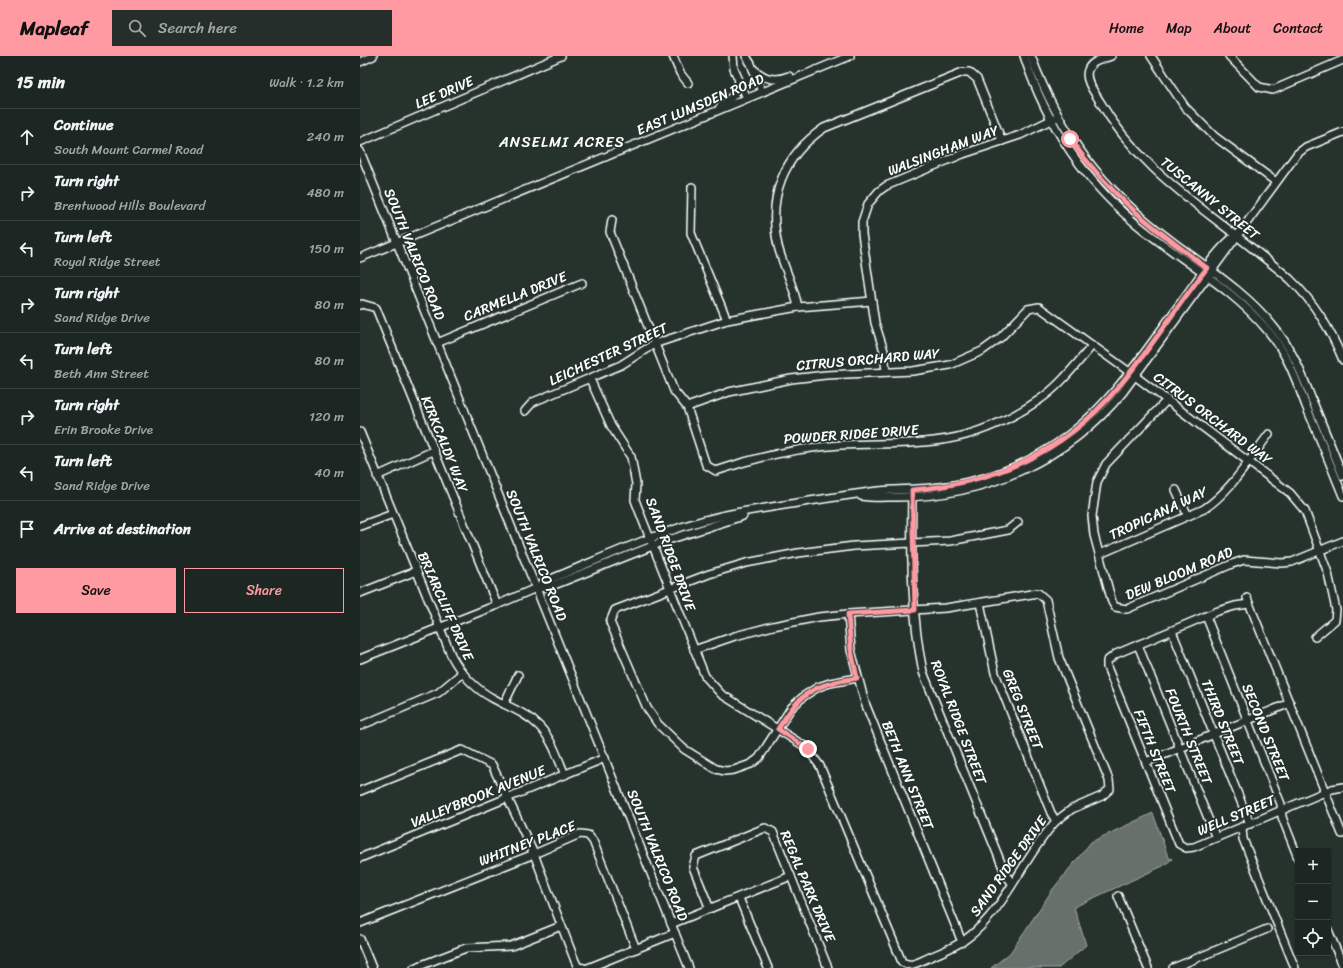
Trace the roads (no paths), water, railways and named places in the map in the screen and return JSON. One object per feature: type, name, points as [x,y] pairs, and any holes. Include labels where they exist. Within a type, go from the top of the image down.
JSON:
[{"type":"street","points":[[360,62],[373,56]]},
{"type":"street","name":"LEE DRIVE","points":[[360,142],[561,56]]},
{"type":"street","points":[[673,56],[680,73],[688,83]]},
{"type":"street","points":[[733,56],[734,69],[747,98]]},
{"type":"street","points":[[746,56],[762,92]]},
{"type":"street","name":"EAST LUMSDEN ROAD","points":[[360,258],[850,56]]},
{"type":"street","points":[[1024,56],[1032,80],[1077,161],[1120,210],[1207,273],[1254,304],[1283,338],[1298,366],[1343,476]]},
{"type":"street","points":[[1031,56],[1054,118]]},
{"type":"street","name":"TUSCANNY STREET","points":[[1111,56],[1092,64],[1087,73],[1089,81],[1097,97],[1117,128],[1138,154],[1158,174],[1290,279],[1309,298],[1331,331],[1343,360]]},
{"type":"street","points":[[1151,56],[1185,107],[1214,136],[1276,182]]},
{"type":"street","points":[[1228,56],[1259,87],[1273,90],[1343,60],[1341,56]]},
{"type":"street","points":[[753,69],[765,78],[776,80],[812,67],[825,66]]},
{"type":"street","points":[[798,307],[778,246],[774,208],[778,186],[790,160],[808,139],[824,128],[963,72],[969,72],[977,79],[1002,141]]},
{"type":"street","points":[[714,112],[735,94],[739,81]]},
{"type":"street","name":"WALSINGHAM WAY","points":[[886,372],[884,351],[875,323],[862,228],[864,213],[873,198],[878,191],[894,182],[963,154],[1027,132],[1054,118]]},
{"type":"street","points":[[360,659],[536,588],[549,587],[651,543],[754,511],[817,499],[857,495],[870,492],[912,493],[969,482],[1006,470],[1036,456],[1060,441],[1085,422],[1132,374],[1207,273],[1233,244],[1236,235],[1303,148],[1343,132]]},
{"type":"street","name":"SOUTH VALRICO ROAD","points":[[360,151],[689,968]]},
{"type":"street","points":[[692,188],[692,233],[727,320]]},
{"type":"street","name":"POWDER RIDGE DRIVE","points":[[612,220],[610,232],[654,344],[674,391],[687,407],[706,465],[716,471],[740,462],[780,452],[839,445],[934,441],[970,434],[1003,421],[1041,399],[1067,375],[1092,346]]},
{"type":"street","points":[[1207,273],[1252,313],[1281,348],[1343,496]]},
{"type":"street","name":"CARMELLA DRIVE","points":[[437,343],[582,283]]},
{"type":"street","name":"LEICHESTER STREET","points":[[525,411],[533,402],[621,365],[654,344],[727,320],[798,307],[872,301]]},
{"type":"street","name":"KIRKCALDY WAY","points":[[360,305],[362,304],[376,308],[497,605]]},
{"type":"street","name":"CITRUS ORCHARD WAY","points":[[687,407],[729,392],[784,380],[826,375],[933,369],[968,358],[982,351],[1000,338],[1028,309],[1039,307],[1132,374],[1290,493],[1305,511],[1328,573],[1336,610],[1335,620],[1315,637]]},
{"type":"street","name":"SAND RIDGE DRIVE","points":[[590,379],[611,426],[631,457],[636,484],[636,500],[651,543],[694,650],[705,676],[721,694],[808,749],[820,766],[900,961],[906,965],[912,964],[962,942],[988,918],[1056,820],[1072,809],[1105,795],[1110,789],[1110,784],[1057,653],[1046,600],[1042,595],[1036,593],[980,603],[915,610],[848,614],[773,626],[735,636],[694,650]]},
{"type":"street","name":"DEW BLOOM ROAD","points":[[1167,400],[1106,464],[1097,482],[1092,516],[1094,535],[1112,602],[1115,607],[1124,609],[1244,560],[1282,563],[1292,562],[1343,541]]},
{"type":"street","name":"BRIARCLIFF DRIVE","points":[[360,432],[451,655],[462,673],[482,692],[523,713],[540,727],[554,748],[565,775]]},
{"type":"street","name":"TROPICANA WAY","points":[[1100,554],[1188,516],[1216,501],[1269,434]]},
{"type":"street","points":[[378,476],[433,451]]},
{"type":"street","points":[[1176,490],[1188,516]]},
{"type":"street","name":"ROYAL RIDGE STREET","points":[[912,493],[912,544],[917,644],[923,672],[1006,875],[1012,883]]},
{"type":"street","points":[[360,526],[393,514]]},
{"type":"street","points":[[857,678],[818,687],[804,696],[791,708],[760,758],[752,764],[734,770],[725,771],[716,768],[684,749],[658,724],[647,708],[610,622],[616,610],[709,574],[739,565],[798,553],[854,546],[950,541],[1008,530],[1018,522]]},
{"type":"street","points":[[360,593],[416,571]]},
{"type":"street","points":[[1138,645],[1228,607],[1248,601],[1342,834]]},
{"type":"street","name":"GREG STREET","points":[[980,603],[996,678],[1051,813],[1056,820]]},
{"type":"street","name":"BETH ANN STREET","points":[[848,614],[851,650],[857,678],[868,710],[962,942]]},
{"type":"street","name":"SECOND STREET","points":[[1206,616],[1281,804],[1282,817],[1295,850]]},
{"type":"street","name":"THIRD STREET","points":[[1172,631],[1250,824]]},
{"type":"street","name":"FIFTH STREET","points":[[1138,645],[1111,656],[1106,661],[1107,667],[1179,844],[1184,848]]},
{"type":"street","name":"FOURTH STREET","points":[[1138,645],[1216,838]]},
{"type":"street","points":[[360,726],[438,693],[462,673]]},
{"type":"street","points":[[504,704],[518,675]]},
{"type":"street","points":[[1146,762],[1290,703]]},
{"type":"street","points":[[360,791],[462,750],[492,765],[534,854],[575,961],[578,967],[584,968]]},
{"type":"street","name":"VALLEYBROOK AVENUE","points":[[360,858],[605,758]]},
{"type":"street","name":"WELL STREET","points":[[1184,848],[1190,848],[1326,792],[1343,787]]},
{"type":"street","points":[[1242,827],[1243,839],[1295,968]]},
{"type":"street","name":"REGAL PARK DRIVE","points":[[710,909],[693,867],[696,856],[765,828],[773,832],[828,968]]},
{"type":"street","name":"WHITNEY PLACE","points":[[360,923],[534,854],[580,834],[588,835],[593,841],[636,949]]},
{"type":"street","points":[[671,924],[740,898],[791,876]]},
{"type":"street","points":[[1118,896],[1148,968]]},
{"type":"street","points":[[740,898],[768,968]]},
{"type":"street","points":[[414,968],[466,948],[510,946],[561,926]]},
{"type":"street","points":[[1173,968],[1267,929]]},
{"type":"street","points":[[588,968],[675,933]]},
{"type":"street","points":[[1331,937],[1343,966]]},
{"type":"street","points":[[360,939],[372,968]]},
{"type":"district","name":"ANSELMI ACRES","points":[[562,142]]}]
